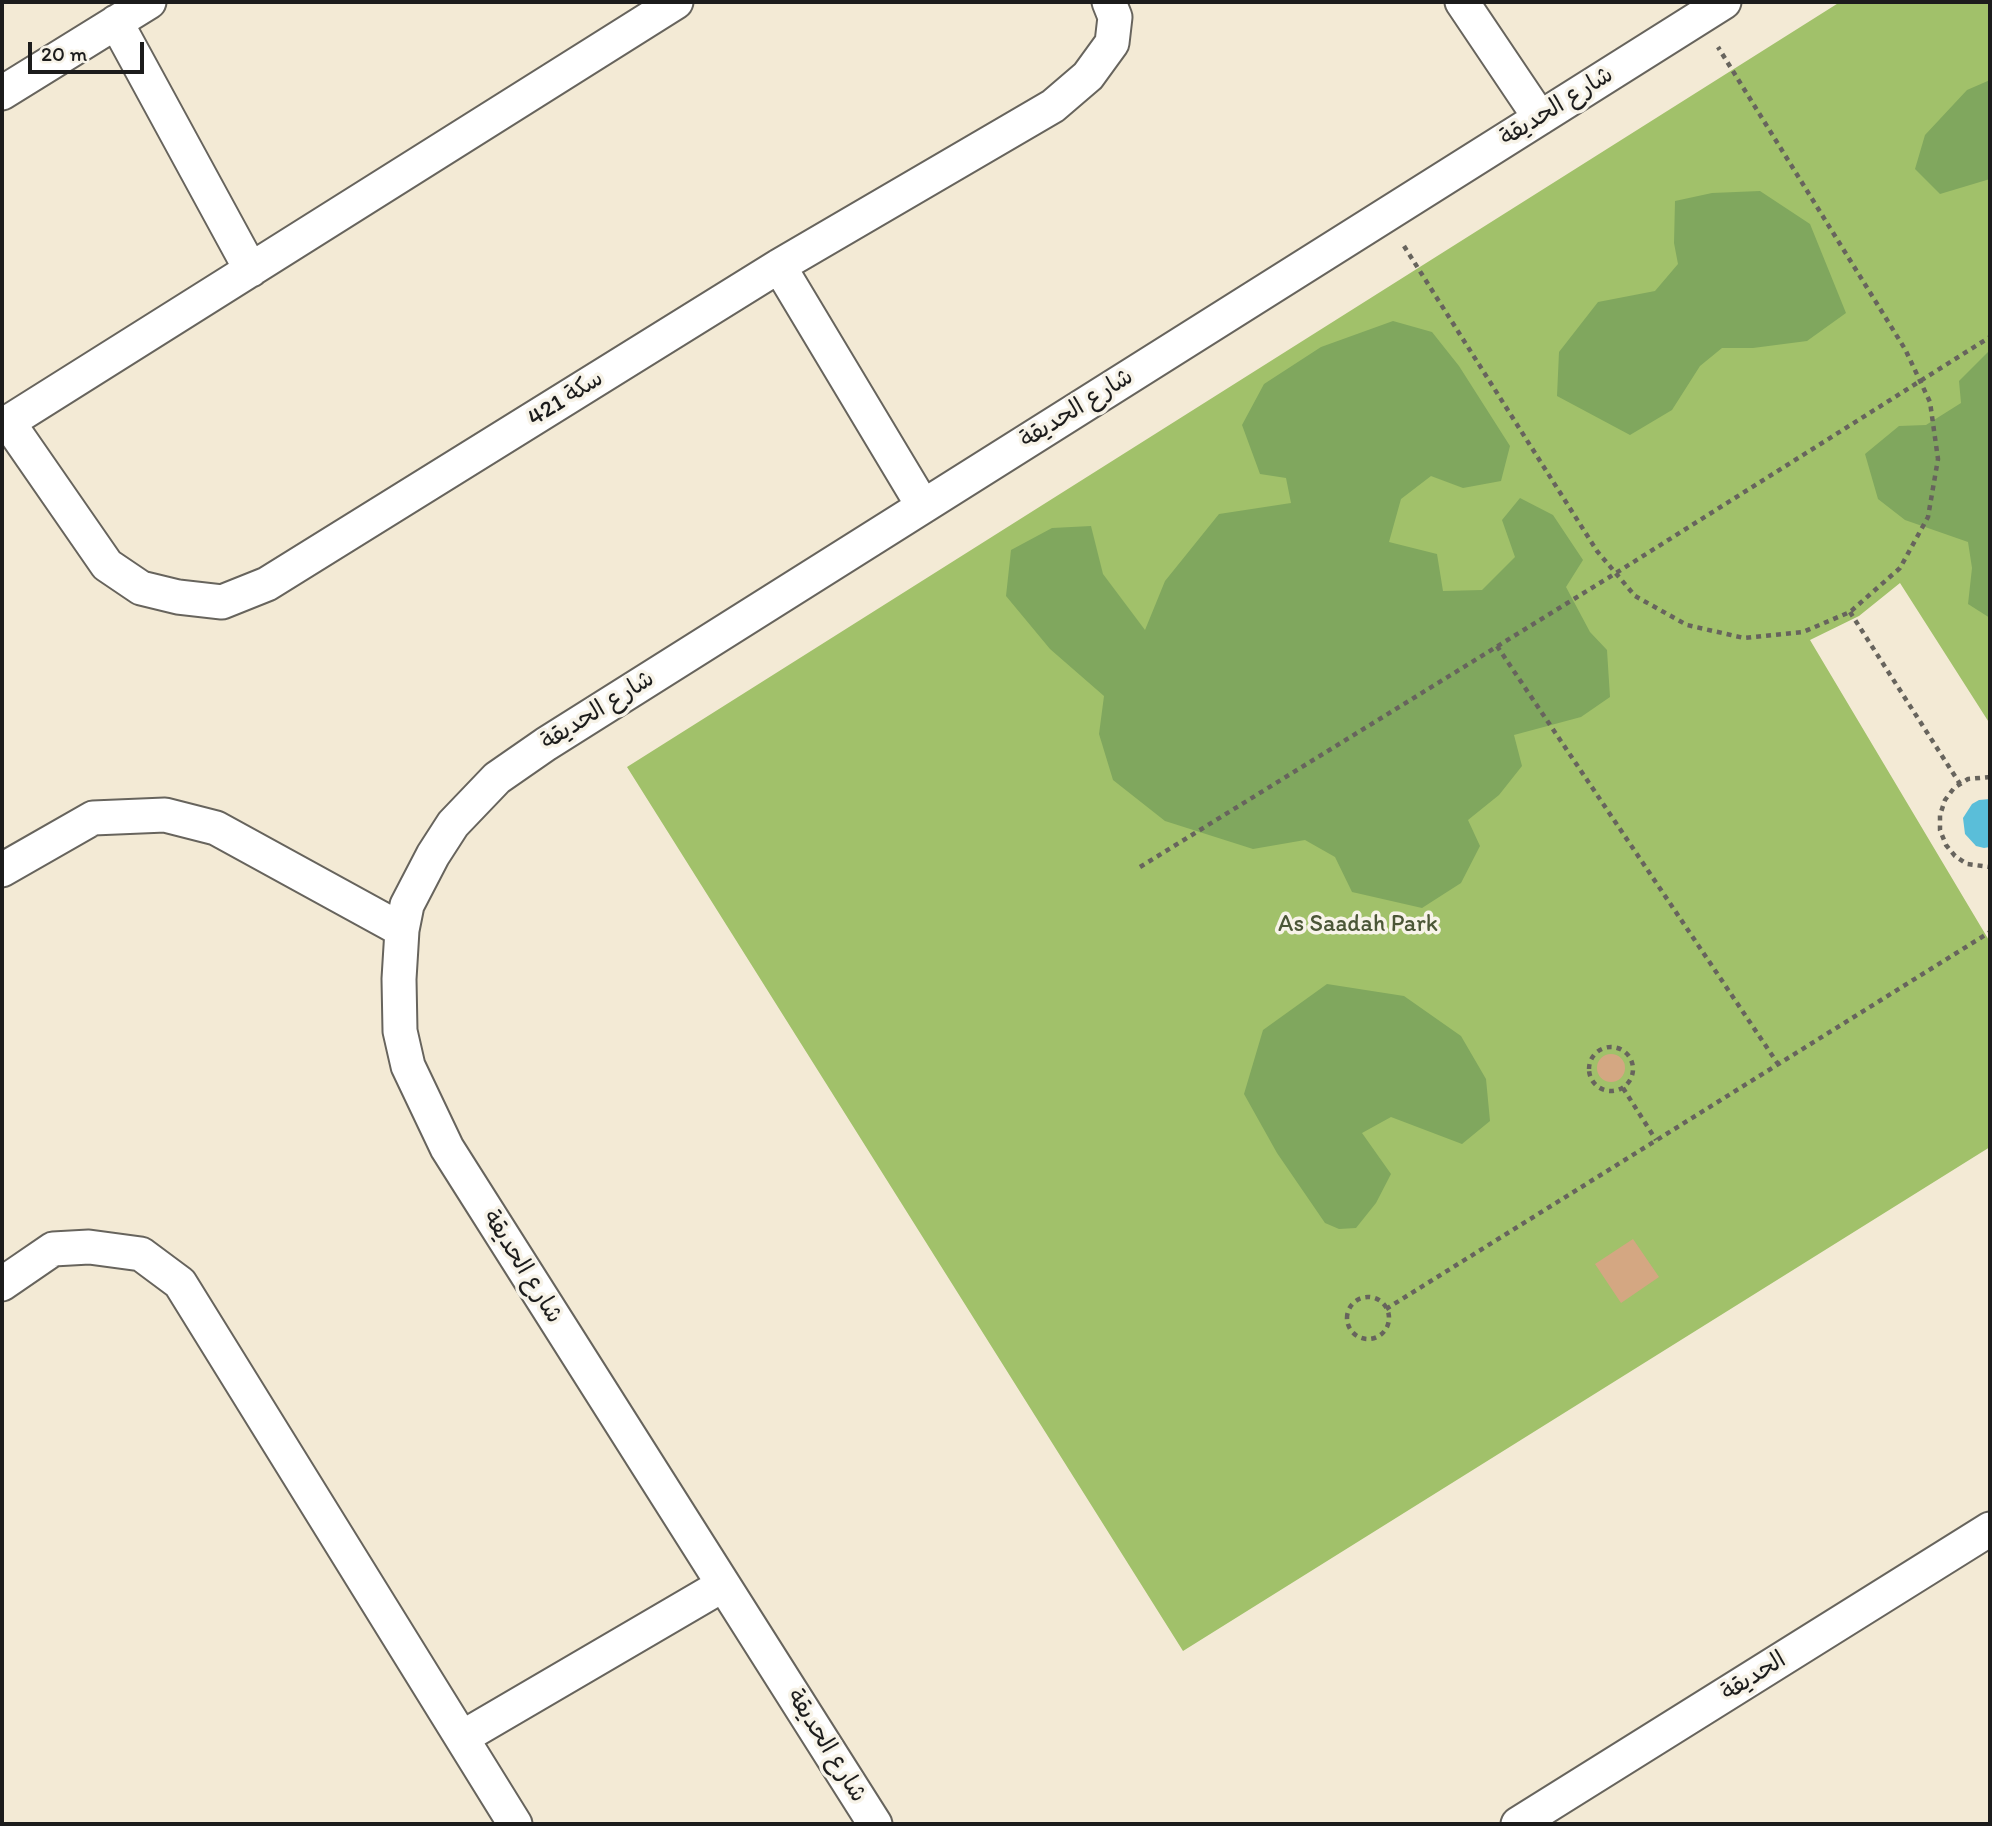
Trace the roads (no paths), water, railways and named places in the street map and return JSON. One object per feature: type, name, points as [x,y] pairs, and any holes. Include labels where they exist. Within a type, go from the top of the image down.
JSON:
[{"type":"street","points":[[2,93],[149,2]]},
{"type":"street","name":"سكة 421","points":[[676,2],[5,424],[107,565],[141,588],[178,597],[222,602],[267,584],[779,266],[1053,106],[1088,76],[1112,43],[1115,17],[1109,2]]},
{"type":"street","points":[[1462,2],[1541,118]]},
{"type":"street","name":"شارع الحديقة","points":[[875,1824],[447,1148],[408,1066],[400,1031],[399,979],[402,930],[407,905],[453,824],[497,778],[546,744],[1712,10]]},
{"type":"street","points":[[116,22],[251,271]]},
{"type":"street","points":[[779,266],[923,506]]},
{"type":"street","points":[[2,870],[93,818],[165,815],[216,828],[402,930]]},
{"type":"street","points":[[2,1284],[53,1249],[89,1247],[141,1255],[180,1283],[515,1824]]},
{"type":"street","name":"الحديقة","points":[[1518,1824],[1990,1529]]},
{"type":"street","points":[[463,1737],[723,1585]]},
{"type":"water","points":[[1990,799],[1990,847],[1984,848],[1976,846],[1965,834],[1963,818],[1972,804]]},
{"type":"park label","name":"As Saadah Park","points":[[1358,925]]}]
